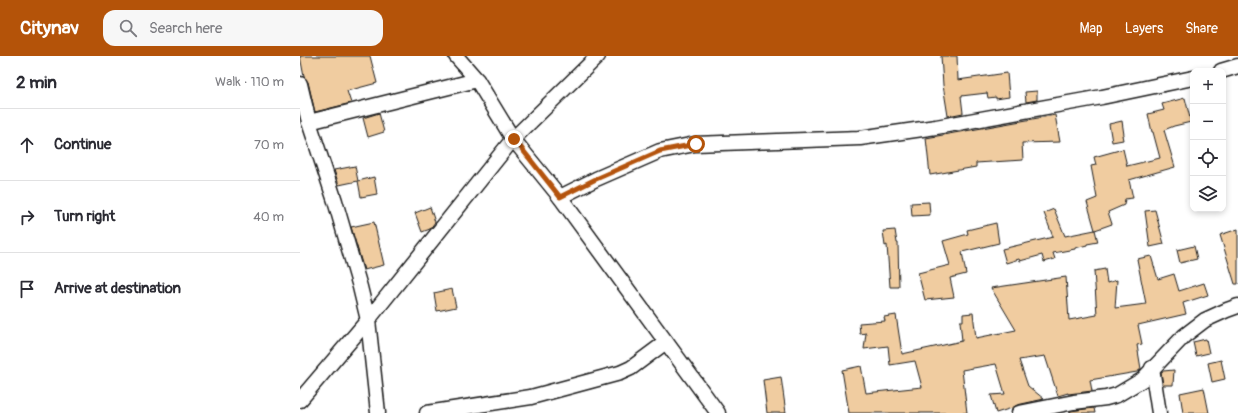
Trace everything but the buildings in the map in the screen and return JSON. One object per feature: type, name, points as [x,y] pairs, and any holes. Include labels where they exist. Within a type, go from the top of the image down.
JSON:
[{"type":"street","points":[[456,56],[477,80],[514,139],[560,197],[718,413]]},
{"type":"street","points":[[300,400],[368,320],[514,139],[598,56]]},
{"type":"street","points":[[1226,69],[1238,66]]},
{"type":"street","points":[[560,197],[596,179],[660,151],[674,148],[696,144],[860,138],[936,127],[1102,97],[1190,79]]},
{"type":"street","points":[[309,122],[477,80]]},
{"type":"street","points":[[300,84],[309,122],[351,252],[368,320],[378,413]]},
{"type":"street","points":[[1019,413],[1117,395],[1142,380],[1184,336],[1200,324],[1238,306]]},
{"type":"street","points":[[427,413],[531,397],[620,373],[631,368],[666,342]]},
{"type":"street","points":[[1152,368],[1159,413]]},
{"type":"route","points":[[514,139],[560,197],[596,179],[660,151],[696,144]]}]
